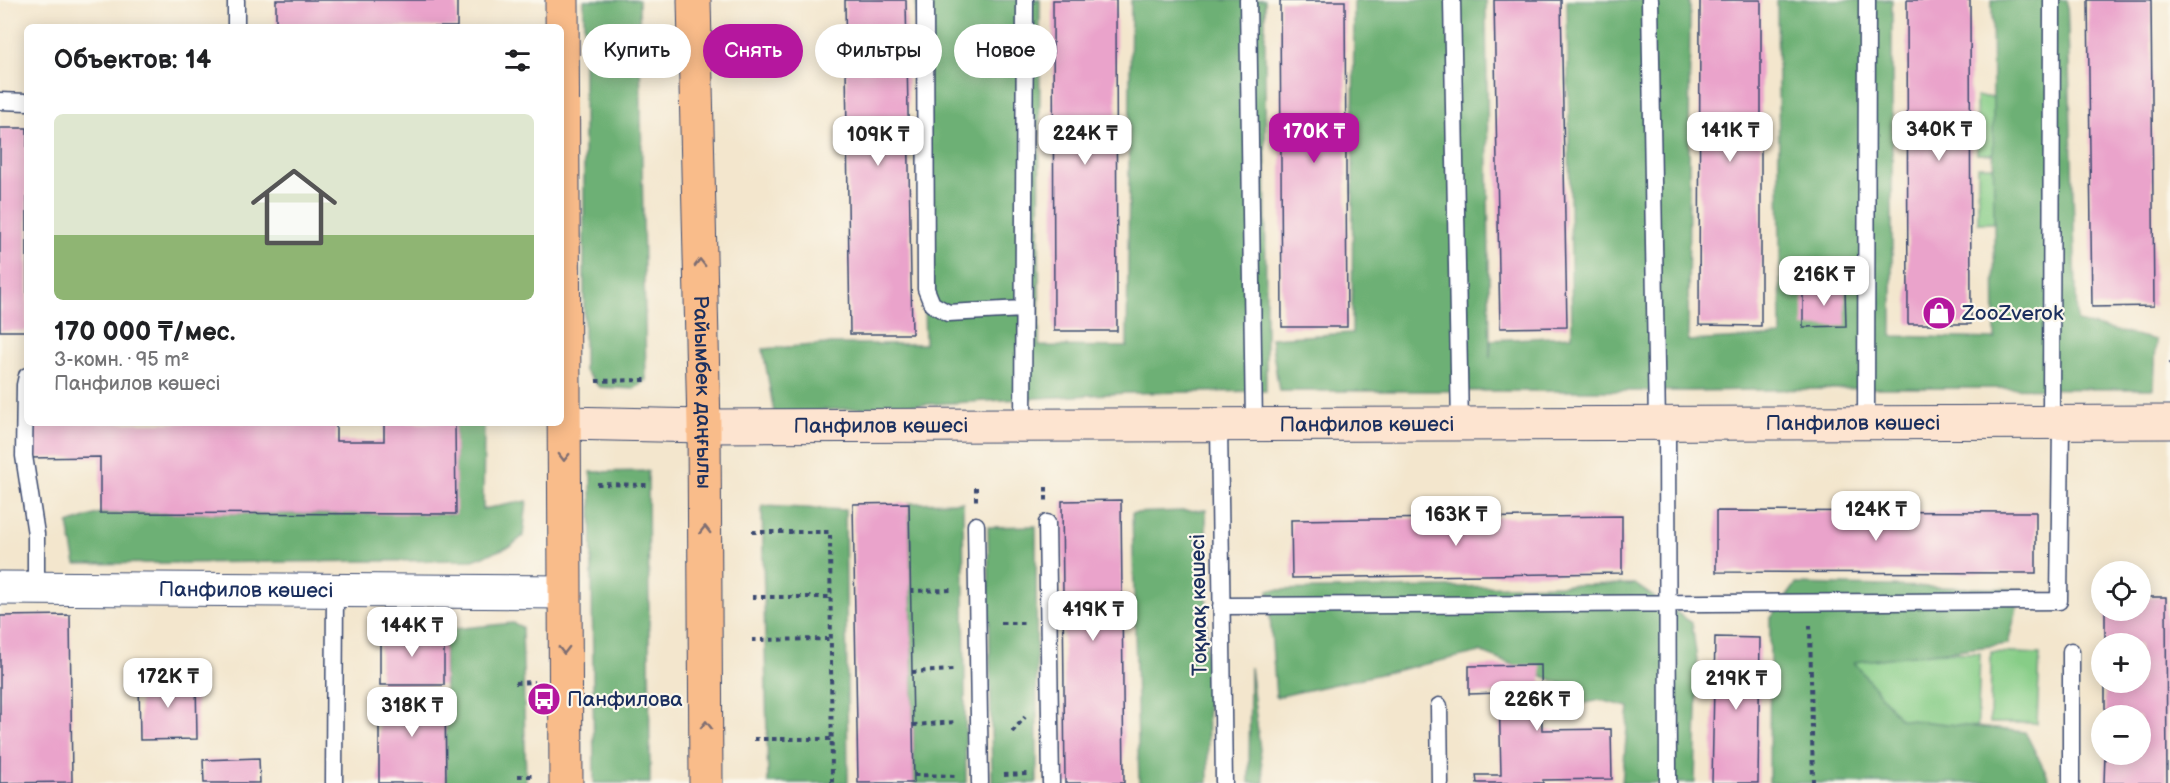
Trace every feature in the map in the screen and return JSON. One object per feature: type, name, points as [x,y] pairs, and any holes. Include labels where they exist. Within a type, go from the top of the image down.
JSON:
[{"type":"main road","points":[[562,0],[562,24]]},
{"type":"main road","name":"Райымбек даңғылы","points":[[694,0],[704,426],[706,783]]},
{"type":"main road","points":[[552,779],[564,592],[564,319]]},
{"type":"street","name":"Панфилов көшесі","points":[[565,423],[704,426],[1023,426],[2170,422]]},
{"type":"street","name":"Панфилов көшесі","points":[[0,588],[564,592]]},
{"type":"lane","points":[[236,24],[237,0]]},
{"type":"lane","points":[[925,0],[926,289],[932,304],[948,313],[1023,309]]},
{"type":"lane","points":[[1023,426],[1025,0]]},
{"type":"lane","points":[[1248,0],[1254,425]]},
{"type":"lane","points":[[1452,0],[1460,425]]},
{"type":"lane","points":[[1650,0],[1667,603],[1668,783]]},
{"type":"lane","points":[[1866,424],[1867,0]]},
{"type":"lane","points":[[1221,606],[2059,601],[2052,0]]},
{"type":"lane","points":[[0,101],[24,102]]},
{"type":"lane","name":"Тоқмақ көшесі","points":[[1219,425],[1224,783]]},
{"type":"lane","points":[[24,426],[24,456],[36,534],[36,588]]},
{"type":"lane","points":[[1047,523],[1051,778]]},
{"type":"lane","points":[[976,525],[980,779]]},
{"type":"lane","points":[[334,783],[335,590]]},
{"type":"lane","points":[[2071,651],[2071,783]]},
{"type":"lane","points":[[1439,706],[1440,783]]},
{"type":"path","points":[[594,381],[646,380]]},
{"type":"path","points":[[591,484],[648,485]]},
{"type":"path","points":[[752,532],[830,532],[832,783]]},
{"type":"path","points":[[910,591],[978,590]]},
{"type":"path","points":[[752,597],[831,597]]},
{"type":"path","points":[[1810,602],[1813,783]]},
{"type":"path","points":[[978,623],[1049,622]]},
{"type":"path","points":[[752,640],[831,639]]},
{"type":"path","points":[[912,672],[979,669]]},
{"type":"path","points":[[515,683],[537,682]]},
{"type":"path","points":[[913,725],[979,721]]},
{"type":"path","points":[[753,739],[832,739]]},
{"type":"path","points":[[518,776],[552,779]]},
{"type":"path","points":[[914,776],[980,779],[1051,778]]},
{"type":"green space","points":[[584,0],[639,0],[639,24],[584,24]]},
{"type":"green space","points":[[916,0],[1040,0],[1040,24],[954,24],[954,78],[1040,78],[1039,346],[1127,347],[1131,0],[1265,0],[1266,391],[1127,393],[774,413],[763,349],[827,344],[925,344],[918,78],[942,78],[942,24],[917,24]]},
{"type":"green space","points":[[1354,0],[1486,0],[1490,358],[1491,340],[1572,336],[1567,0],[1690,0],[1688,341],[1781,336],[1777,0],[1892,0],[1892,336],[1995,339],[1992,0],[2067,0],[2077,322],[2156,340],[2154,389],[1279,391],[1271,338],[1352,333]]},
{"type":"green space","points":[[584,78],[640,78],[646,380],[634,389],[599,387],[584,370]]},
{"type":"green space","points":[[1976,97],[2038,97],[2039,154],[1977,154]]},
{"type":"green space","points":[[1978,166],[2040,166],[2040,223],[1978,223]]},
{"type":"green space","points":[[455,426],[484,426],[483,509],[527,501],[523,536],[511,546],[473,560],[76,564],[68,524],[100,513],[455,514]]},
{"type":"green space","points":[[648,471],[650,783],[594,783],[591,472]]},
{"type":"green space","points":[[963,502],[966,783],[914,783],[909,503]]},
{"type":"green space","points":[[762,506],[845,510],[848,783],[768,783]]},
{"type":"green space","points":[[1206,510],[1208,783],[1139,783],[1132,513]]},
{"type":"green space","points":[[1036,526],[1037,783],[992,783],[988,527]]},
{"type":"green space","points":[[1635,584],[1692,623],[1698,668],[1695,783],[1622,783],[1629,707],[1600,700],[1578,705],[1565,685],[1480,652],[1276,697],[1268,590]]},
{"type":"green space","points":[[1796,584],[2022,589],[2008,644],[1854,662],[1900,719],[2025,732],[2049,783],[1769,783],[1770,619]]},
{"type":"green space","points":[[513,623],[522,627],[526,783],[446,783],[444,630]]},
{"type":"green space","points":[[1852,650],[1980,653],[1977,743],[1848,741]]},
{"type":"green space","points":[[1991,652],[2040,654],[2037,723],[1990,723]]},
{"type":"green space","points":[[1250,667],[1264,783],[1249,783]]},
{"type":"building","points":[[276,0],[457,0],[457,24],[276,24]]},
{"type":"building","points":[[845,0],[906,0],[906,24],[845,24]]},
{"type":"building","points":[[1053,0],[1116,0],[1117,331],[1054,331],[1053,78],[1057,78],[1057,24],[1053,24]]},
{"type":"building","points":[[1494,0],[1561,0],[1567,327],[1500,328]]},
{"type":"building","points":[[1700,0],[1761,0],[1761,326],[1699,325]]},
{"type":"building","points":[[1907,0],[1970,0],[1971,324],[1908,324]]},
{"type":"building","points":[[2088,0],[2151,0],[2154,306],[2092,307]]},
{"type":"building","points":[[1280,1],[1345,1],[1347,327],[1282,327]]},
{"type":"building","points":[[846,78],[907,78],[912,334],[850,334]]},
{"type":"building","points":[[0,128],[24,128],[24,331],[0,331]]},
{"type":"building","points":[[1803,288],[1845,288],[1846,326],[1803,327]]},
{"type":"building","points":[[27,426],[336,426],[336,441],[384,441],[384,426],[455,426],[456,514],[100,513],[100,457],[27,458]]},
{"type":"building","points":[[1121,500],[1124,783],[1065,783],[1062,501]]},
{"type":"building","points":[[909,503],[914,783],[858,783],[853,504]]},
{"type":"building","points":[[1716,511],[2036,512],[2036,573],[1716,572]]},
{"type":"building","points":[[1622,516],[1622,573],[1292,578],[1291,520]]},
{"type":"building","points":[[2151,597],[2166,597],[2167,783],[2104,783],[2105,765],[2151,765],[2151,705],[2105,705],[2105,693],[2151,693],[2151,633],[2105,633],[2105,621],[2151,621]]},
{"type":"building","points":[[70,615],[72,782],[0,783],[0,616]]},
{"type":"building","points":[[444,630],[444,685],[380,685],[380,631]]},
{"type":"building","points":[[1715,637],[1760,638],[1758,783],[1712,783]]},
{"type":"building","points":[[1541,665],[1542,730],[1611,729],[1612,779],[1543,780],[1543,783],[1477,783],[1476,775],[1501,775],[1499,693],[1469,694],[1469,666]]},
{"type":"building","points":[[196,678],[197,739],[140,740],[139,679]]},
{"type":"building","points":[[445,693],[446,783],[379,783],[379,694]]},
{"type":"building","points":[[259,758],[260,783],[204,783],[203,760]]},
{"type":"place","name":"ZooZverok","points":[[1939,313]]},
{"type":"place","name":"Панфилова","points":[[544,699]]}]
